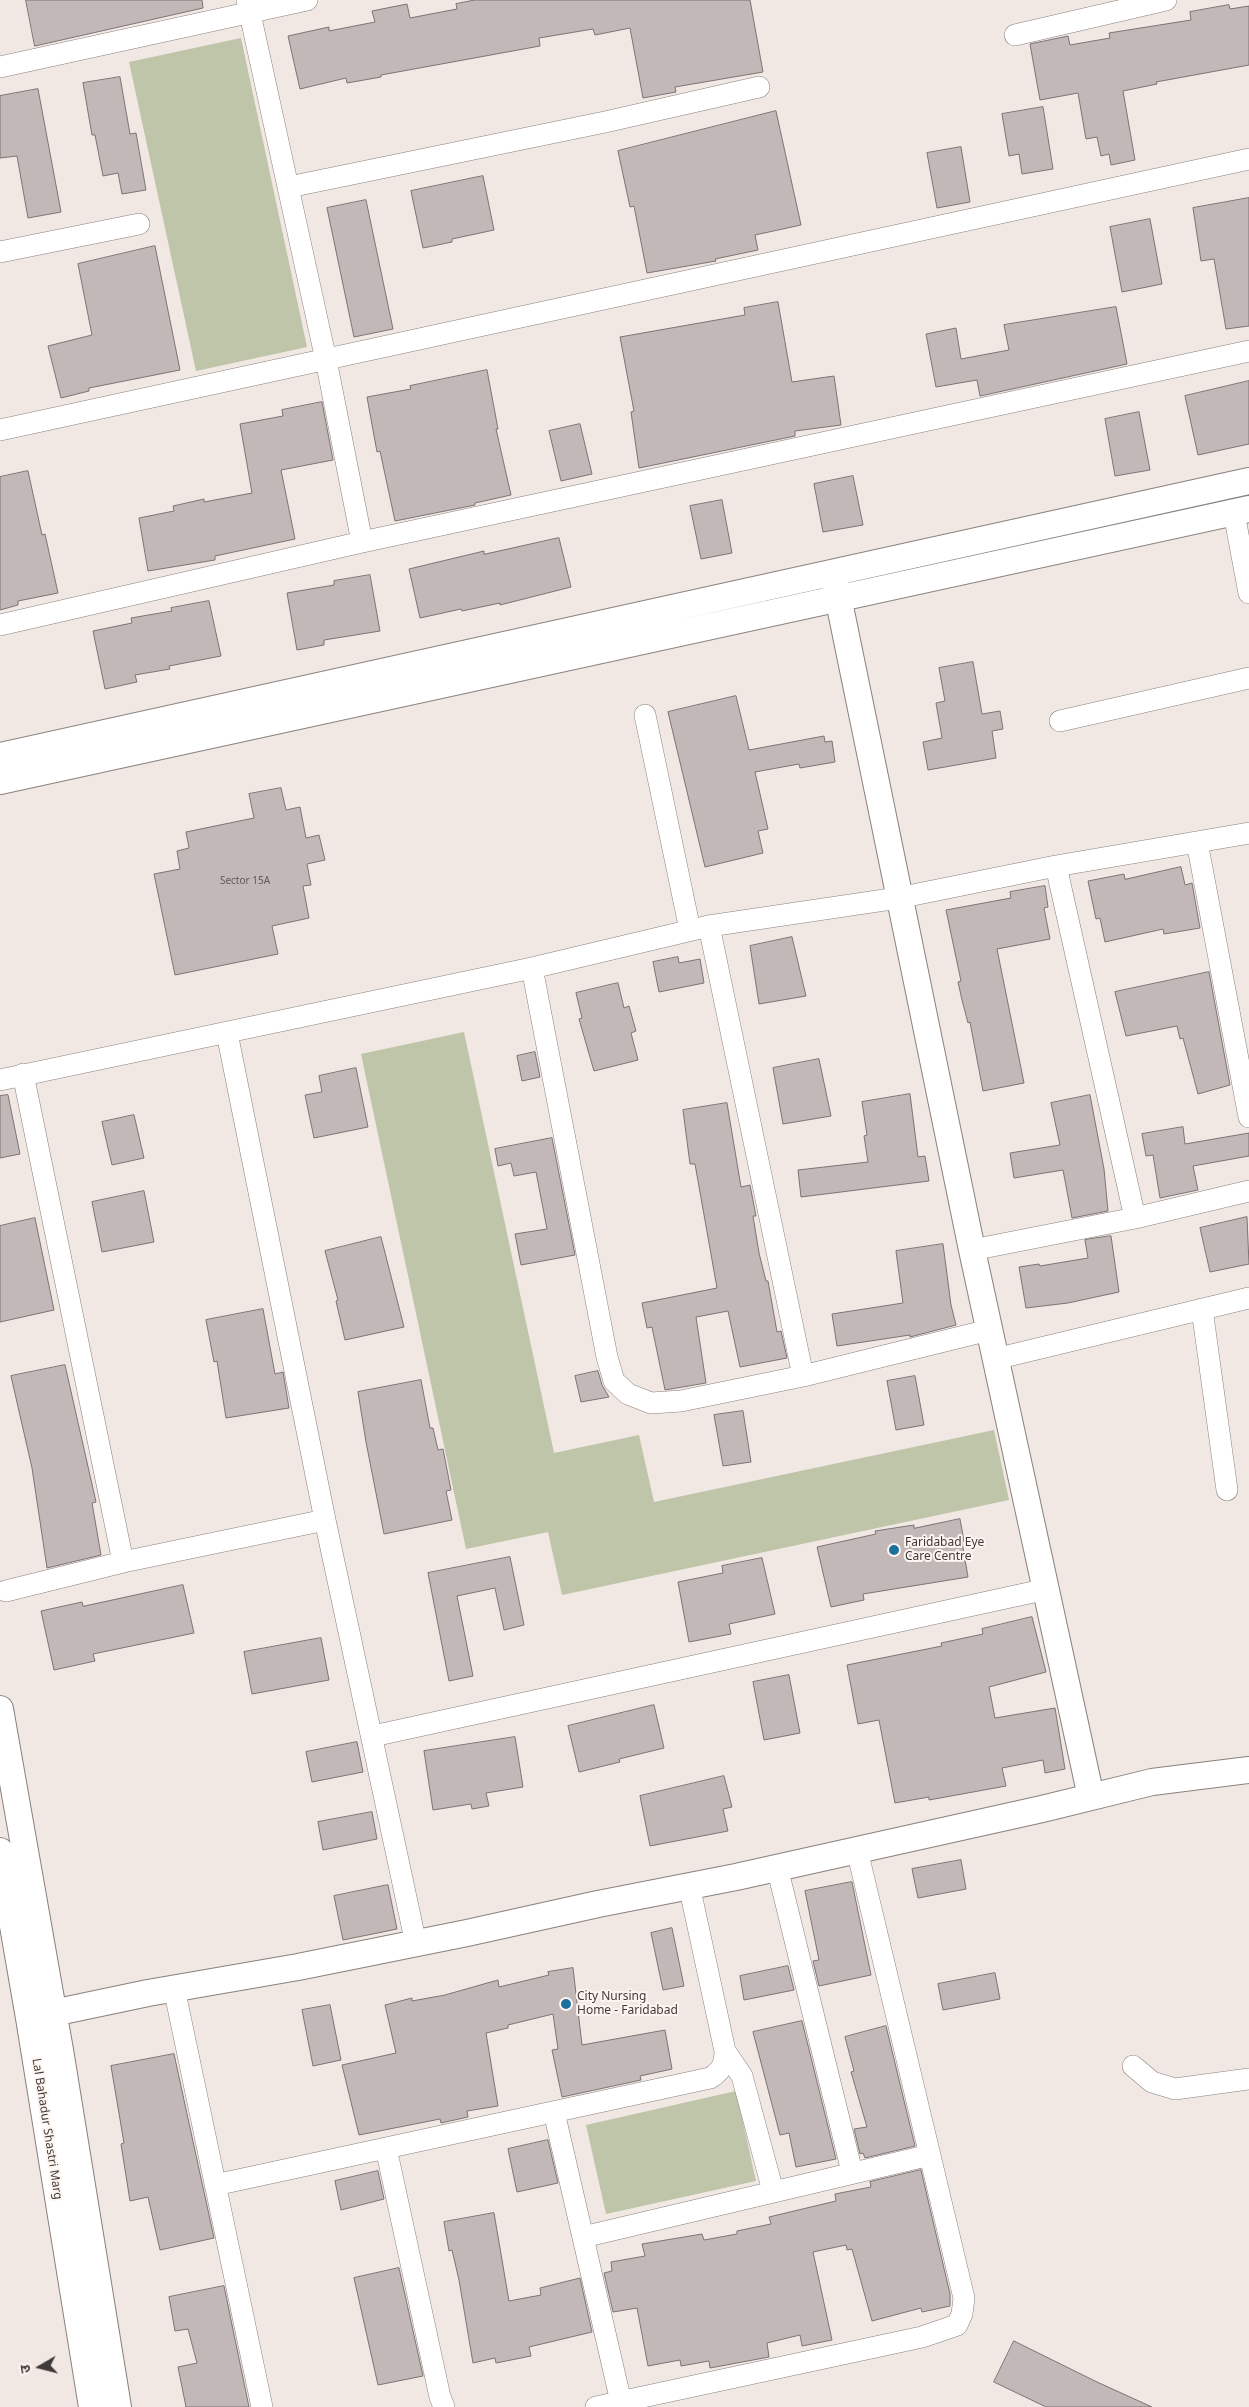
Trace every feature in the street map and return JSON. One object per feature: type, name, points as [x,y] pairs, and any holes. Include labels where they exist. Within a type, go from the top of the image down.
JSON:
[{"type":"street","points":[[0,67],[248,6],[307,0]]},
{"type":"street","points":[[1015,35],[1166,0]]},
{"type":"street","points":[[248,6],[326,360],[362,542]]},
{"type":"street","points":[[288,187],[604,122],[759,87]]},
{"type":"street","points":[[0,430],[1249,159]]},
{"type":"street","points":[[0,252],[139,224]]},
{"type":"street","points":[[0,625],[362,542],[1249,351]]},
{"type":"street","points":[[0,756],[507,643],[833,573],[1001,534],[1249,481]]},
{"type":"street","points":[[0,782],[1241,511],[1249,593]]},
{"type":"street","points":[[1001,534],[1007,561]]},
{"type":"street","points":[[833,573],[898,898],[972,1250],[1091,1797]]},
{"type":"street","points":[[507,643],[513,669]]},
{"type":"street","points":[[1060,721],[1249,678]]},
{"type":"street","points":[[274,695],[279,721]]},
{"type":"street","points":[[645,715],[700,928],[803,1376]]},
{"type":"street","points":[[0,1080],[532,968],[700,928],[898,898],[1056,866],[1249,833]]},
{"type":"street","points":[[1197,842],[1249,1117]]},
{"type":"street","points":[[1056,866],[1135,1218]]},
{"type":"street","points":[[532,968],[607,1357],[614,1381],[628,1394],[651,1403],[681,1401],[803,1376],[989,1330]]},
{"type":"street","points":[[227,1033],[325,1520],[373,1736],[416,1944]]},
{"type":"street","points":[[22,1074],[123,1562]]},
{"type":"street","points":[[972,1250],[1135,1218],[1249,1190]]},
{"type":"street","points":[[995,1359],[1249,1298]]},
{"type":"street","points":[[1202,1309],[1227,1490]]},
{"type":"street","points":[[6,1591],[123,1562],[325,1520]]},
{"type":"street","points":[[373,1736],[1047,1589]]},
{"type":"street","points":[[0,1709],[41,2016],[118,2407]]},
{"type":"street","points":[[41,2016],[174,1988],[416,1944],[857,1850],[1152,1782],[1248,1766]]},
{"type":"street","points":[[596,2407],[922,2337],[956,2324],[962,2314],[964,2298],[857,1850]]},
{"type":"street","name":"Lal Bahadur Shastri Marg","points":[[0,1851],[41,2016],[92,2407]]},
{"type":"street","points":[[777,1867],[852,2172]]},
{"type":"street","points":[[215,2185],[710,2078],[718,2074],[725,2063],[725,2051],[689,1885]]},
{"type":"street","points":[[174,1988],[262,2407]]},
{"type":"street","points":[[725,2051],[742,2076],[773,2191]]},
{"type":"street","points":[[1133,2066],[1152,2082],[1175,2089],[1249,2079]]},
{"type":"street","points":[[554,2112],[621,2402]]},
{"type":"street","points":[[386,2148],[444,2407]]},
{"type":"street","points":[[583,2236],[930,2155]]},
{"type":"green space","points":[[241,38],[307,347],[196,371],[129,62]]},
{"type":"green space","points":[[464,1032],[554,1453],[639,1435],[654,1502],[994,1430],[1009,1500],[562,1595],[548,1532],[466,1549],[361,1054]]},
{"type":"green space","points":[[736,2091],[756,2181],[606,2214],[586,2125]]},
{"type":"building","points":[[26,0],[202,0],[203,8],[35,46]]},
{"type":"building","points":[[475,0],[750,0],[763,72],[675,87],[676,92],[643,98],[630,28],[595,35],[593,29],[539,38],[540,46],[347,83],[346,78],[300,89],[288,36],[329,27],[329,31],[375,22],[372,11],[407,4],[410,18],[457,9],[456,4]]},
{"type":"building","points":[[1229,5],[1230,9],[1249,6],[1249,65],[1156,82],[1157,84],[1123,91],[1135,160],[1111,165],[1109,154],[1101,156],[1097,137],[1086,139],[1078,93],[1040,100],[1030,44],[1068,36],[1070,45],[1110,38],[1109,33],[1191,20],[1190,12]]},
{"type":"building","points":[[120,77],[130,134],[136,133],[146,190],[122,194],[118,173],[103,176],[95,135],[92,135],[83,83]]},
{"type":"building","points":[[38,89],[61,212],[28,218],[17,156],[0,158],[0,96]]},
{"type":"building","points":[[1043,107],[1053,169],[1022,174],[1019,154],[1009,156],[1002,114]]},
{"type":"building","points":[[776,111],[801,225],[755,235],[758,250],[715,259],[716,261],[647,273],[634,206],[630,207],[618,151]]},
{"type":"building","points":[[961,147],[970,202],[937,208],[927,153]]},
{"type":"building","points":[[483,176],[494,230],[452,239],[452,242],[423,248],[411,191]]},
{"type":"building","points":[[1249,198],[1249,326],[1226,329],[1214,259],[1201,261],[1193,208]]},
{"type":"building","points":[[366,200],[393,329],[354,337],[327,208]]},
{"type":"building","points":[[1150,219],[1162,284],[1122,292],[1110,227]]},
{"type":"building","points":[[155,246],[180,370],[89,388],[89,391],[61,398],[48,346],[92,335],[78,264]]},
{"type":"building","points":[[778,302],[792,382],[834,376],[841,425],[795,431],[795,436],[639,468],[631,412],[634,411],[620,337],[745,315],[744,308]]},
{"type":"building","points":[[1116,307],[1127,364],[980,396],[977,380],[936,387],[926,334],[956,328],[961,359],[1009,350],[1004,325]]},
{"type":"building","points":[[487,370],[498,429],[496,429],[511,495],[475,503],[475,505],[395,521],[380,451],[377,452],[367,397],[411,389],[410,386]]},
{"type":"building","points":[[1249,381],[1249,444],[1198,455],[1185,396]]},
{"type":"building","points":[[322,402],[333,460],[281,470],[295,539],[215,556],[215,560],[148,571],[139,518],[174,511],[173,506],[204,499],[204,502],[252,493],[240,424],[283,416],[282,410]]},
{"type":"building","points":[[1139,412],[1150,470],[1115,476],[1105,419]]},
{"type":"building","points":[[580,424],[592,474],[561,481],[549,431]]},
{"type":"building","points":[[28,471],[42,535],[45,534],[58,593],[18,601],[18,605],[0,610],[0,477]]},
{"type":"building","points":[[853,476],[863,525],[823,532],[814,484]]},
{"type":"building","points":[[722,500],[732,553],[701,559],[690,506]]},
{"type":"building","points":[[559,538],[571,587],[500,605],[500,603],[462,611],[461,609],[420,618],[409,569],[484,551],[484,554]]},
{"type":"building","points":[[370,575],[380,631],[324,640],[324,645],[297,650],[287,593],[334,585],[334,581]]},
{"type":"building","points":[[209,601],[221,656],[169,666],[170,669],[135,675],[137,682],[105,689],[93,631],[132,623],[131,618],[172,611],[171,608]]},
{"type":"building","points":[[973,662],[982,714],[1000,711],[1003,729],[992,731],[996,758],[928,770],[923,742],[942,738],[936,703],[945,701],[939,668]]},
{"type":"building","points":[[736,696],[749,750],[824,736],[825,742],[832,741],[835,762],[800,768],[799,764],[755,772],[768,829],[758,831],[763,853],[705,867],[668,712]]},
{"type":"building","points":[[281,788],[286,810],[300,807],[306,838],[319,835],[325,860],[307,864],[311,885],[303,886],[309,918],[272,926],[278,954],[175,975],[154,874],[180,869],[177,851],[189,848],[186,832],[254,818],[249,794]]},
{"type":"building","points":[[1181,867],[1185,885],[1192,883],[1200,928],[1164,934],[1163,929],[1105,942],[1100,918],[1096,919],[1088,881],[1124,874],[1125,879]]},
{"type":"building","points":[[1045,886],[1048,907],[1044,908],[1050,939],[997,949],[1024,1083],[983,1091],[970,1022],[968,1023],[958,982],[961,981],[946,910],[1011,898],[1010,892]]},
{"type":"building","points":[[792,937],[806,996],[759,1004],[750,946]]},
{"type":"building","points":[[678,957],[679,963],[700,959],[704,983],[659,992],[653,962]]},
{"type":"building","points":[[1209,972],[1230,1085],[1198,1094],[1183,1038],[1180,1039],[1177,1026],[1126,1036],[1115,992]]},
{"type":"building","points":[[618,983],[624,1008],[629,1006],[636,1031],[631,1033],[638,1060],[594,1071],[579,1019],[582,1018],[576,993]]},
{"type":"building","points":[[535,1052],[540,1077],[522,1081],[517,1056]]},
{"type":"building","points":[[819,1059],[831,1116],[783,1124],[773,1068]]},
{"type":"building","points":[[356,1068],[368,1127],[314,1138],[305,1095],[322,1092],[319,1076]]},
{"type":"building","points":[[910,1094],[918,1157],[925,1156],[929,1181],[801,1197],[798,1170],[868,1162],[864,1136],[867,1135],[862,1102]]},
{"type":"building","points":[[8,1095],[20,1154],[0,1158],[0,1096]]},
{"type":"building","points":[[1090,1095],[1104,1169],[1108,1211],[1072,1218],[1063,1170],[1014,1178],[1010,1153],[1060,1145],[1051,1103]]},
{"type":"building","points":[[727,1103],[741,1187],[750,1185],[756,1216],[753,1216],[759,1253],[766,1281],[768,1281],[777,1332],[781,1331],[787,1358],[740,1367],[728,1311],[696,1317],[706,1383],[665,1390],[652,1327],[647,1328],[642,1303],[717,1288],[695,1164],[690,1164],[683,1110]]},
{"type":"building","points":[[134,1115],[144,1158],[112,1165],[102,1122]]},
{"type":"building","points":[[1183,1127],[1185,1144],[1249,1133],[1249,1156],[1193,1166],[1198,1190],[1160,1198],[1153,1155],[1146,1156],[1142,1134]]},
{"type":"building","points":[[552,1138],[575,1255],[521,1265],[515,1234],[547,1229],[536,1172],[514,1176],[511,1163],[498,1166],[495,1149]]},
{"type":"building","points":[[144,1191],[154,1242],[102,1252],[92,1202]]},
{"type":"building","points":[[1247,1217],[1249,1264],[1210,1272],[1200,1228]]},
{"type":"building","points":[[35,1218],[54,1310],[0,1322],[0,1226]]},
{"type":"building","points":[[1111,1236],[1119,1292],[1068,1303],[1026,1308],[1019,1267],[1039,1264],[1040,1266],[1088,1258],[1085,1240]]},
{"type":"building","points":[[381,1237],[404,1327],[345,1340],[336,1301],[338,1300],[325,1251]]},
{"type":"building","points":[[943,1244],[951,1305],[956,1325],[910,1337],[910,1335],[837,1346],[832,1314],[903,1303],[896,1251]]},
{"type":"building","points":[[263,1309],[275,1374],[283,1372],[289,1408],[226,1418],[217,1361],[214,1362],[206,1320]]},
{"type":"building","points":[[65,1365],[96,1502],[92,1503],[101,1555],[47,1568],[32,1468],[11,1376]]},
{"type":"building","points":[[598,1371],[602,1385],[609,1397],[581,1402],[575,1376]]},
{"type":"building","points":[[915,1376],[924,1425],[896,1430],[887,1381]]},
{"type":"building","points":[[421,1380],[430,1428],[433,1428],[438,1450],[443,1449],[451,1490],[446,1491],[452,1520],[384,1534],[358,1392]]},
{"type":"building","points":[[743,1411],[751,1462],[723,1466],[714,1415]]},
{"type":"building","points":[[960,1519],[968,1577],[863,1594],[864,1600],[831,1607],[817,1547],[876,1534],[875,1531],[914,1525],[914,1528]]},
{"type":"building","points":[[510,1557],[524,1625],[504,1630],[495,1588],[457,1596],[473,1676],[449,1681],[428,1573]]},
{"type":"building","points":[[762,1558],[775,1614],[729,1624],[731,1634],[689,1642],[678,1582],[723,1573],[722,1566]]},
{"type":"building","points":[[183,1585],[194,1633],[93,1654],[95,1661],[54,1670],[41,1611],[82,1602],[83,1606]]},
{"type":"building","points":[[1032,1617],[1046,1672],[989,1687],[995,1718],[1055,1708],[1065,1769],[1045,1773],[1043,1760],[1002,1768],[1006,1786],[929,1800],[929,1797],[895,1803],[879,1720],[858,1724],[847,1665],[942,1646],[941,1643],[983,1634],[982,1629]]},
{"type":"building","points":[[321,1638],[329,1680],[252,1694],[244,1652]]},
{"type":"building","points":[[789,1675],[800,1733],[764,1740],[753,1682]]},
{"type":"building","points":[[654,1705],[664,1748],[619,1759],[620,1762],[579,1772],[568,1726]]},
{"type":"building","points":[[515,1737],[523,1787],[486,1793],[489,1806],[472,1809],[471,1804],[433,1810],[424,1751]]},
{"type":"building","points":[[357,1742],[363,1772],[312,1782],[306,1752]]},
{"type":"building","points":[[724,1776],[732,1807],[723,1809],[728,1831],[650,1846],[640,1796]]},
{"type":"building","points":[[372,1812],[377,1839],[323,1850],[318,1822]]},
{"type":"building","points":[[961,1860],[966,1889],[918,1898],[912,1869]]},
{"type":"building","points":[[852,1882],[871,1975],[819,1986],[813,1961],[819,1960],[805,1891]]},
{"type":"building","points":[[388,1885],[397,1929],[343,1940],[334,1896]]},
{"type":"building","points":[[672,1928],[684,1986],[663,1990],[651,1933]]},
{"type":"building","points":[[788,1966],[794,1990],[744,2000],[740,1976]]},
{"type":"building","points":[[573,1968],[582,2045],[665,2030],[672,2069],[640,2076],[641,2080],[562,2097],[552,2050],[558,2049],[553,2014],[508,2025],[508,2028],[486,2033],[498,2106],[467,2111],[468,2117],[441,2123],[440,2119],[359,2135],[342,2065],[396,2053],[385,2005],[412,1998],[412,2001],[445,1995],[498,1980],[499,1987],[549,1975],[548,1972]]},
{"type":"building","points":[[995,1973],[1000,1999],[943,2010],[938,1984]]},
{"type":"building","points":[[330,2005],[341,2060],[313,2066],[302,2010]]},
{"type":"building","points":[[802,2021],[836,2159],[796,2167],[789,2133],[780,2135],[753,2032]]},
{"type":"building","points":[[886,2026],[915,2146],[865,2158],[863,2153],[860,2154],[854,2129],[867,2127],[851,2072],[854,2071],[845,2037]]},
{"type":"building","points":[[174,2054],[214,2238],[160,2250],[148,2197],[130,2201],[121,2144],[124,2143],[111,2066]]},
{"type":"building","points":[[548,2140],[558,2183],[517,2192],[508,2149]]},
{"type":"building","points":[[921,2170],[950,2294],[950,2306],[922,2312],[921,2308],[872,2321],[852,2249],[847,2250],[846,2245],[813,2252],[832,2340],[802,2346],[800,2335],[767,2343],[769,2357],[710,2368],[709,2361],[681,2366],[680,2360],[648,2366],[637,2308],[613,2312],[604,2273],[612,2271],[611,2262],[645,2256],[642,2244],[702,2234],[704,2240],[737,2234],[737,2231],[771,2224],[769,2217],[836,2201],[835,2194],[871,2187],[870,2182]]},
{"type":"building","points":[[378,2171],[384,2199],[341,2210],[335,2181]]},
{"type":"building","points":[[494,2213],[509,2301],[541,2295],[540,2288],[580,2278],[592,2332],[529,2347],[531,2356],[496,2363],[495,2358],[473,2363],[459,2280],[452,2250],[449,2251],[444,2222]]},
{"type":"building","points":[[399,2268],[423,2376],[378,2385],[354,2278]]},
{"type":"building","points":[[224,2286],[249,2407],[186,2407],[178,2367],[197,2363],[188,2329],[175,2331],[169,2297]]},
{"type":"building","points":[[1014,2341],[1152,2407],[1046,2407],[994,2382]]},
{"type":"place","name":"Faridabad Eye Care Centre","points":[[894,1550]]},
{"type":"place","name":"City Nursing Home - Faridabad","points":[[566,2004]]}]
